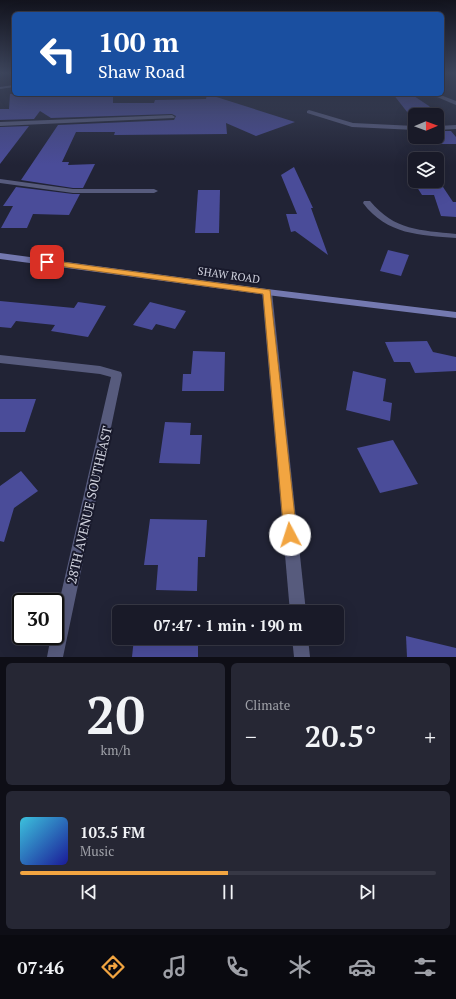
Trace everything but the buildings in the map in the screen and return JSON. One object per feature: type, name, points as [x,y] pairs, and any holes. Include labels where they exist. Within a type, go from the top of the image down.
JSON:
[{"type":"main road","name":"SHAW ROAD","points":[[0,256],[267,292],[456,315]]},
{"type":"street","points":[[309,112],[352,124],[370,127],[408,128]]},
{"type":"street","points":[[0,124],[65,122],[106,118],[172,117]]},
{"type":"street","points":[[444,128],[456,127]]},
{"type":"street","points":[[0,181],[73,191],[154,191]]},
{"type":"street","points":[[367,203],[381,219],[394,227],[410,231],[456,236]]},
{"type":"street","points":[[267,292],[297,605]]},
{"type":"street","name":"28TH AVENUE SOUTHEAST","points":[[0,359],[100,370],[118,375],[55,657]]},
{"type":"street","points":[[301,645],[302,657]]},
{"type":"route","points":[[47,262],[267,292],[290,535]]}]
